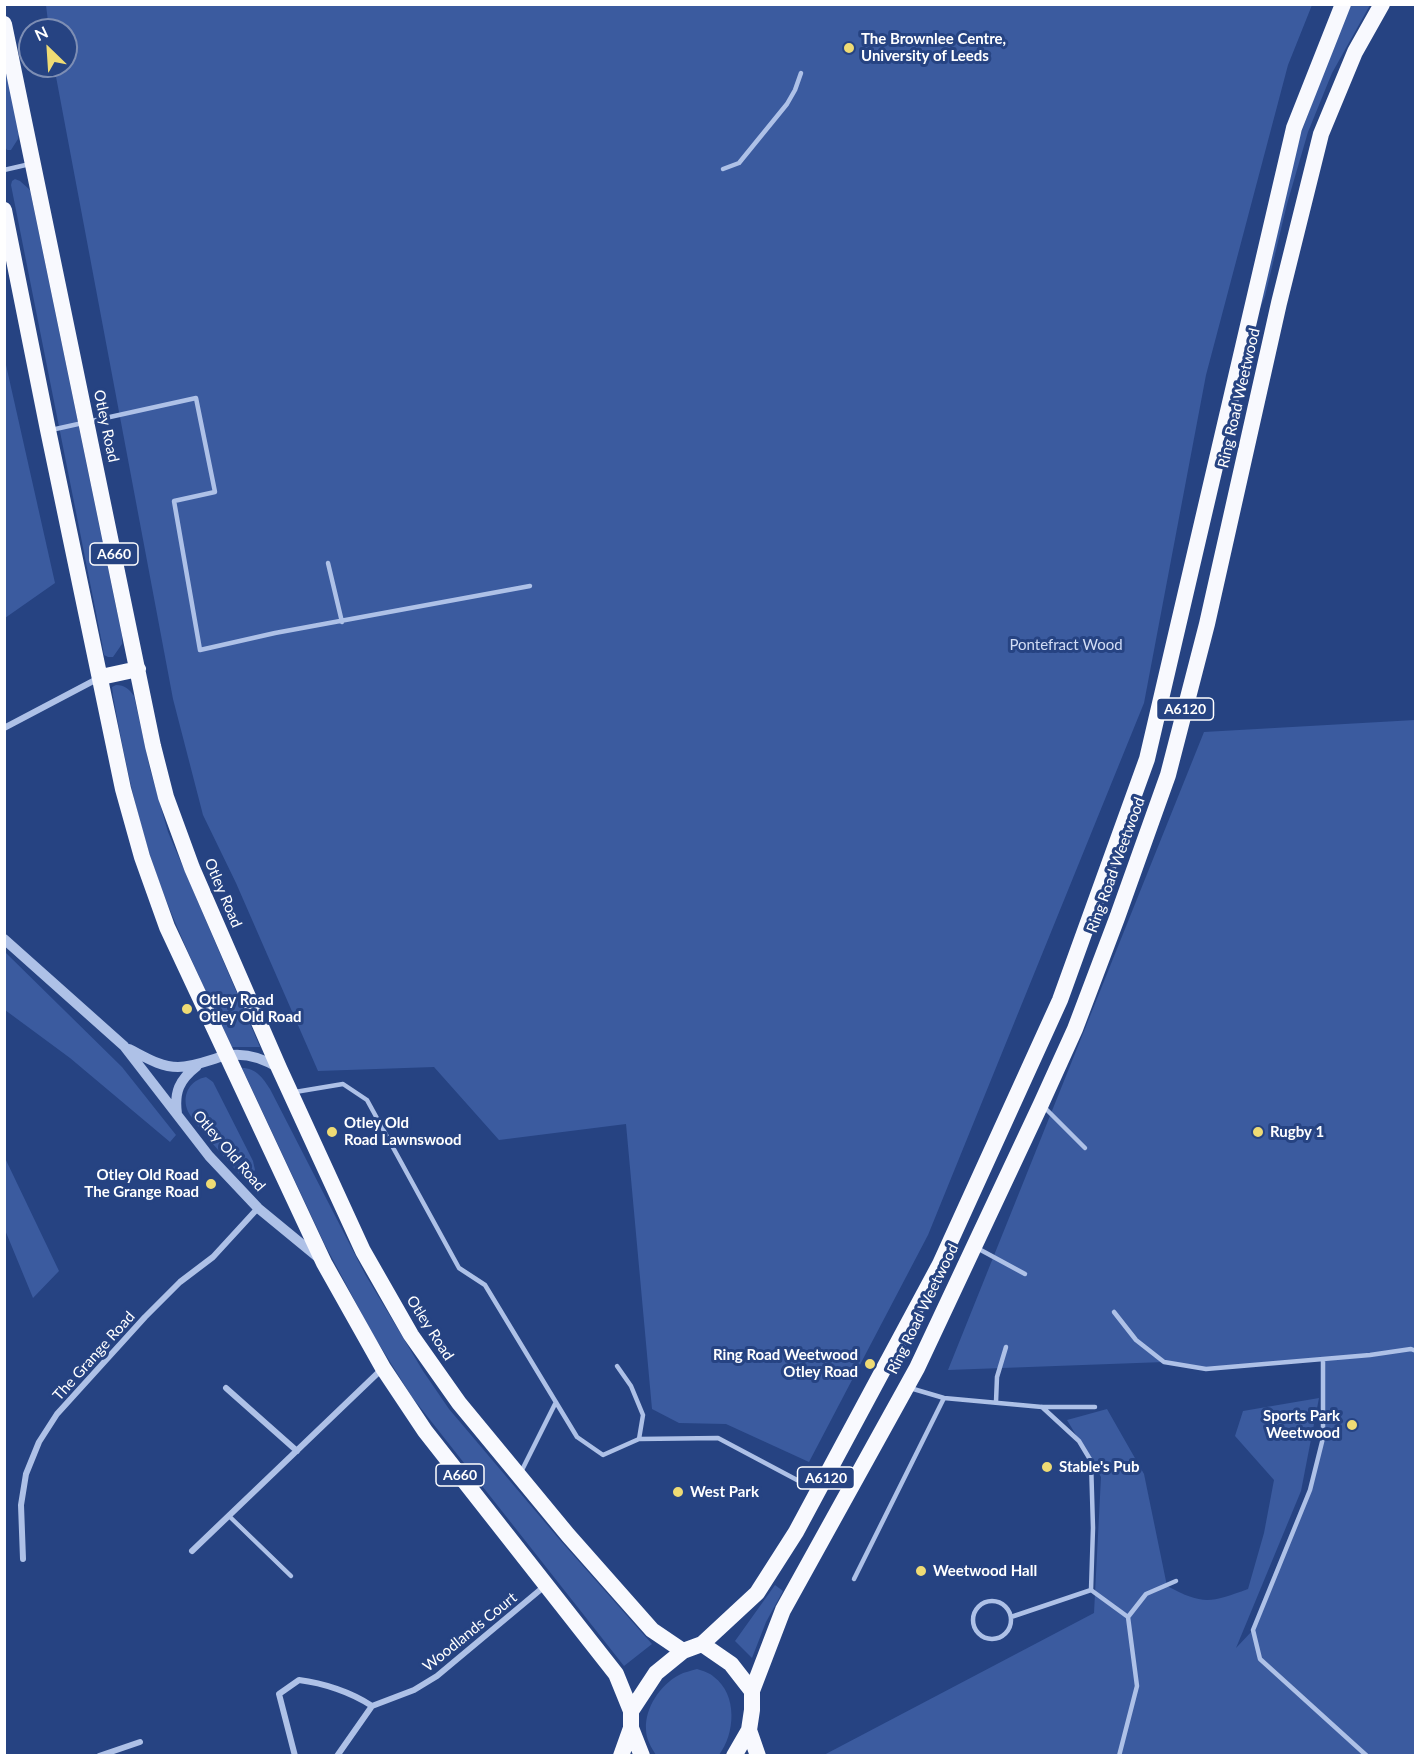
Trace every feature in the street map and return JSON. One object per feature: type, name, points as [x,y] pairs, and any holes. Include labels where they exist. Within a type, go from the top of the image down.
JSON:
[{"type":"highway","name":"Ring Road Weetwood","points":[[702,1644],[757,1593],[819,1491],[940,1264],[1055,1011],[1143,770],[1182,613],[1294,128],[1343,4]]},
{"type":"highway","name":"Ring Road Weetwood","points":[[752,1691],[787,1601],[917,1368],[1075,1029],[1168,775],[1207,624],[1279,303],[1321,134],[1355,52],[1382,4]]},
{"type":"highway","name":"Otley Road","points":[[4,24],[153,746],[166,796],[192,868],[279,1068],[363,1251],[411,1335],[459,1403],[639,1616],[652,1630],[683,1651]]},
{"type":"highway","name":"A660","points":[[5,214],[123,789],[142,857],[167,927],[324,1263],[383,1368],[425,1431],[616,1674],[631,1720]]},
{"type":"highway","points":[[100,677],[138,669]]},
{"type":"highway","points":[[702,1644],[731,1664],[752,1691]]},
{"type":"highway","name":"A6120","points":[[621,1755],[631,1720],[656,1673],[683,1651],[702,1644]]},
{"type":"highway","name":"A6120","points":[[734,1755],[749,1730],[752,1691]]},
{"type":"highway","points":[[631,1720],[642,1755]]},
{"type":"highway","points":[[749,1730],[758,1755]]},
{"type":"street","points":[[4,728],[100,677]]},
{"type":"street","name":"Otley Old Road","points":[[4,939],[124,1046],[209,1156],[258,1208],[324,1263]]},
{"type":"street","name":"Otley Old Road","points":[[124,1046],[162,1065],[177,1067],[200,1064],[226,1055],[254,1057],[268,1061],[279,1068]]},
{"type":"street","points":[[178,1115],[175,1100],[177,1087],[188,1073],[200,1064]]},
{"type":"street","name":"The Grange Road","points":[[23,1559],[21,1505],[26,1474],[39,1442],[57,1414],[152,1310],[180,1282],[213,1257],[258,1208]]},
{"type":"street","points":[[192,1551],[383,1368]]},
{"type":"street","points":[[226,1388],[297,1451]]},
{"type":"street","name":"Woodlands Court","points":[[372,1706],[414,1689],[437,1676],[546,1584]]},
{"type":"street","points":[[295,1755],[279,1694],[299,1680],[313,1681],[361,1698],[372,1706],[337,1755]]},
{"type":"street","points":[[99,1755],[140,1742]]},
{"type":"lane","points":[[723,169],[739,163],[787,104],[801,73]]},
{"type":"lane","points":[[4,170],[32,164]]},
{"type":"lane","points":[[48,430],[196,398],[215,492],[174,501],[200,650],[275,633],[530,586]]},
{"type":"lane","points":[[328,563],[342,622]]},
{"type":"lane","points":[[290,1092],[343,1084],[367,1100],[459,1268],[484,1285],[578,1437],[603,1455],[639,1439],[718,1438],[819,1491]]},
{"type":"lane","points":[[1041,1104],[1085,1148]]},
{"type":"lane","points":[[974,1246],[1025,1274]]},
{"type":"lane","points":[[1114,1312],[1136,1340],[1164,1362],[1206,1369],[1416,1350]]},
{"type":"lane","points":[[996,1402],[997,1377],[1006,1347]]},
{"type":"lane","points":[[1323,1359],[1323,1438],[1310,1491],[1253,1630],[1260,1659],[1367,1755]]},
{"type":"lane","points":[[617,1366],[631,1386],[643,1414],[639,1439]]},
{"type":"lane","points":[[905,1386],[944,1398],[1042,1407],[1095,1407]]},
{"type":"lane","points":[[854,1579],[944,1398]]},
{"type":"lane","points":[[519,1475],[556,1402]]},
{"type":"lane","points":[[1042,1407],[1079,1441],[1091,1461],[1093,1528],[1091,1590]]},
{"type":"lane","points":[[229,1516],[291,1576]]},
{"type":"lane","points":[[1119,1755],[1137,1686],[1128,1617],[1146,1594],[1176,1581]]},
{"type":"lane","points":[[1011,1617],[1091,1590]]},
{"type":"lane","points":[[1091,1590],[1128,1617]]},
{"type":"lane","points":[[991,1600],[1001,1602],[1006,1606],[1011,1617],[1007,1632],[997,1638],[982,1636],[977,1632],[972,1620],[977,1606],[991,1600]]},
{"type":"green space","name":"Pontefract Wood","points":[[46,5],[1312,5],[1288,65],[1206,375],[1144,703],[928,1235],[809,1462],[726,1424],[679,1423],[652,1409],[626,1124],[499,1140],[434,1067],[318,1071],[236,883],[203,815],[173,699],[56,78],[78,78],[78,18],[48,18]]},
{"type":"green space","points":[[1348,5],[1370,5],[1332,73],[1308,132],[1287,204],[1265,296],[1246,343],[1292,158]]},
{"type":"green space","points":[[4,51],[20,129],[18,139],[11,150],[5,147]]},
{"type":"green space","points":[[15,179],[30,190],[122,636],[122,644],[113,657],[104,655],[11,185]]},
{"type":"green space","points":[[4,356],[55,583],[5,618],[4,618]]},
{"type":"green space","points":[[116,685],[126,688],[134,696],[150,769],[168,832],[260,1047],[232,1047],[163,892],[153,866],[131,786],[113,696],[112,687]]},
{"type":"green space","points":[[1415,720],[1415,1755],[822,1756],[1094,1613],[1101,1477],[1067,1420],[1107,1409],[1144,1474],[1167,1586],[1198,1599],[1207,1600],[1248,1589],[1264,1533],[1274,1480],[1235,1436],[1243,1411],[1319,1398],[1301,1491],[1236,1648],[1253,1630],[1310,1490],[1323,1438],[1323,1359],[1206,1369],[1164,1362],[948,1370],[1204,732]]},
{"type":"green space","points":[[5,952],[122,1067],[176,1135],[170,1142],[70,1058],[5,1010]]},
{"type":"green space","points":[[242,1068],[255,1072],[270,1089],[365,1274],[423,1371],[449,1409],[652,1644],[624,1666],[412,1397],[372,1333],[325,1245]]},
{"type":"green space","points":[[206,1077],[213,1082],[253,1161],[255,1170],[250,1175],[241,1176],[203,1132],[187,1109],[186,1098],[189,1088],[196,1081]]},
{"type":"green space","points":[[4,1156],[59,1271],[33,1298],[5,1230]]},
{"type":"green space","points":[[775,1585],[783,1591],[766,1622],[752,1658],[735,1641]]},
{"type":"green space","points":[[697,1669],[712,1676],[722,1685],[727,1694],[732,1715],[724,1746],[719,1755],[656,1755],[646,1733],[646,1721],[651,1705],[672,1679]]},
{"type":"place","name":"The Brownlee Centre, University of Leeds","points":[[849,48]]},
{"type":"place","name":"Otley Road Otley Old Road","points":[[187,1009]]},
{"type":"place","name":"Otley Old Road Lawnswood","points":[[332,1132]]},
{"type":"place","name":"Rugby 1","points":[[1258,1132]]},
{"type":"place","name":"Otley Old Road The Grange Road","points":[[211,1184]]},
{"type":"place","name":"Ring Road Weetwood Otley Road","points":[[870,1364]]},
{"type":"place","name":"Sports Park Weetwood","points":[[1352,1425]]},
{"type":"place","name":"Stable's Pub","points":[[1047,1467]]},
{"type":"place","name":"West Park","points":[[678,1492]]},
{"type":"place","name":"Weetwood Hall","points":[[921,1571]]}]
